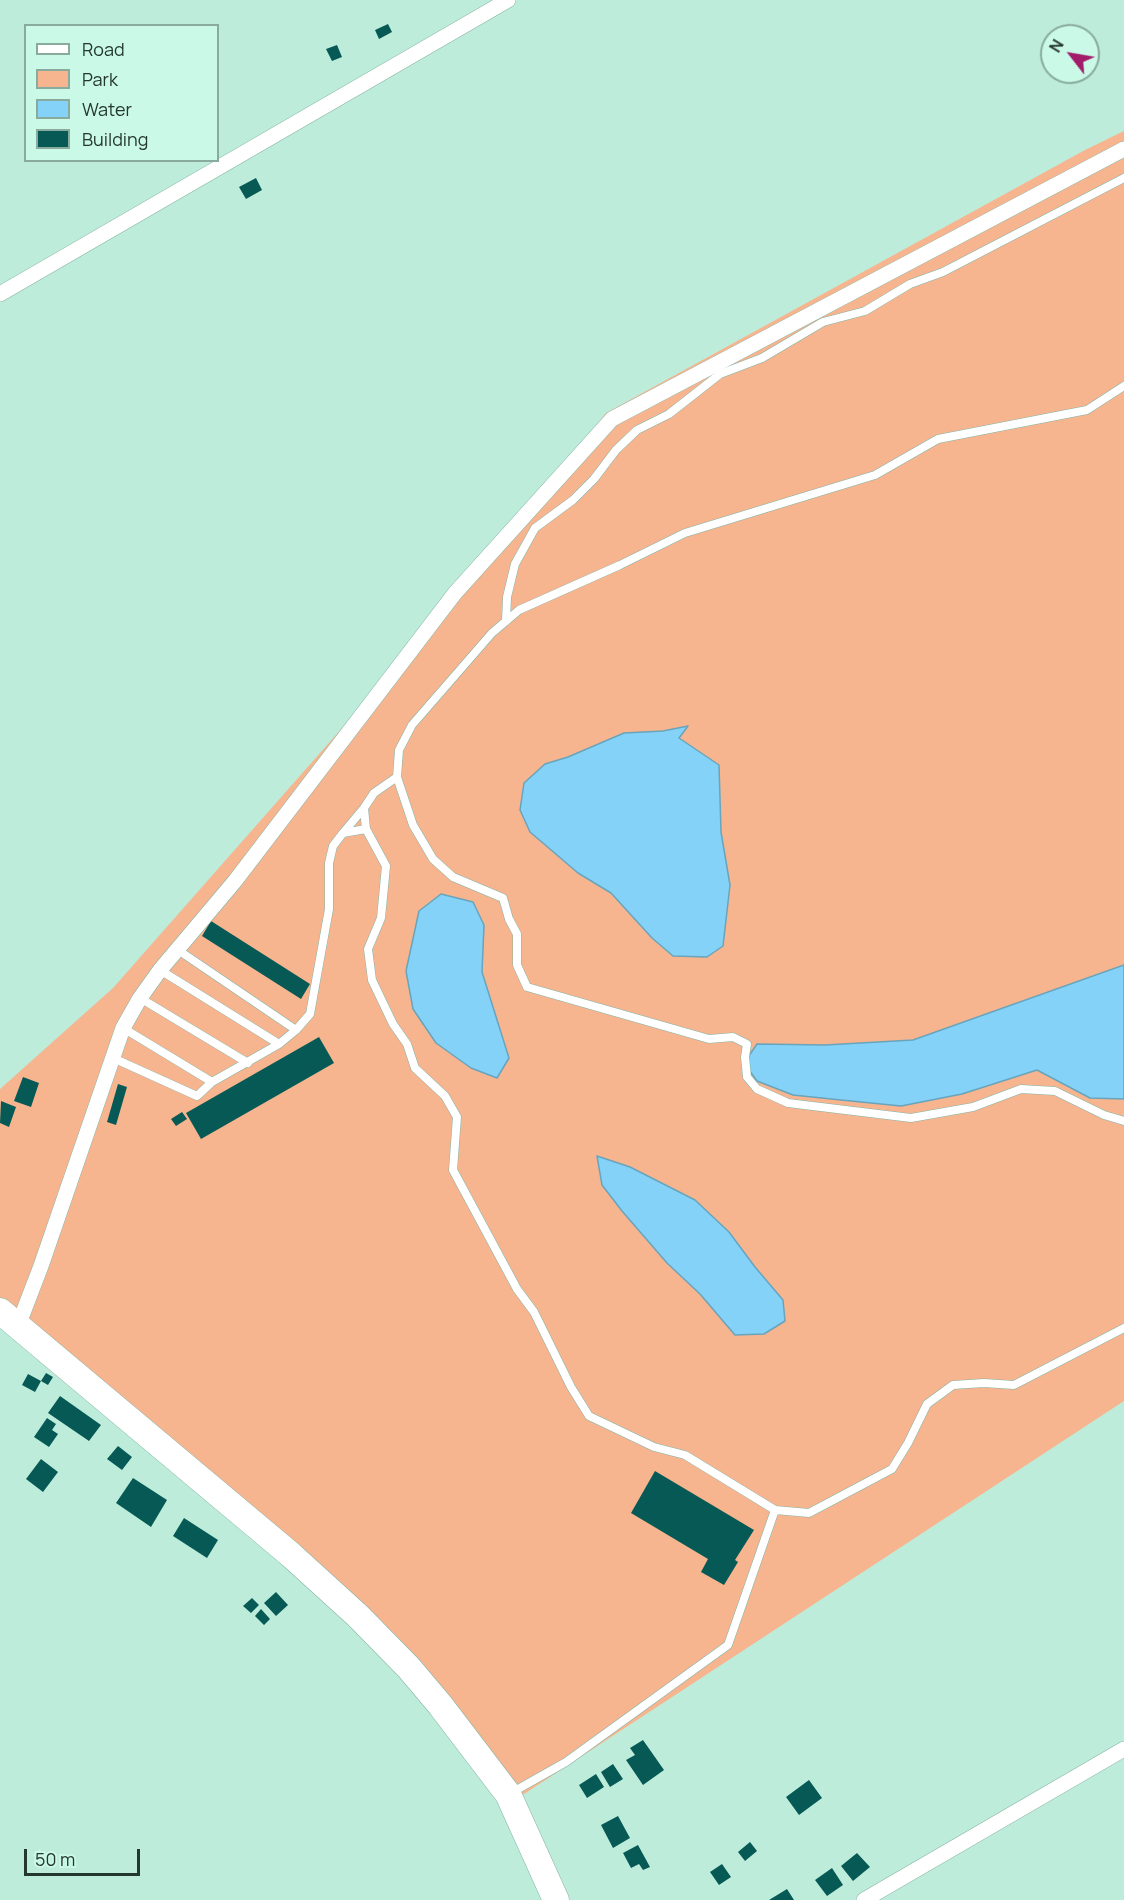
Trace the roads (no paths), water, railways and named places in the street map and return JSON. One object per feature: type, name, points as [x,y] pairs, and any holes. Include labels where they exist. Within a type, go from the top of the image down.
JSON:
[{"type":"main road","points":[[9,1318],[291,1555],[358,1616],[409,1668],[508,1794],[556,1900]]},
{"type":"street","points":[[0,294],[508,0]]},
{"type":"street","points":[[9,1318],[41,1266],[123,1028],[140,998],[160,970],[235,881],[454,593],[612,419],[1124,149]]},
{"type":"street","points":[[864,1900],[1124,1749]]},
{"type":"lane","points":[[506,621],[507,597],[515,564],[535,528],[573,500],[594,479],[616,450],[637,430],[669,414],[720,374],[762,357],[824,322],[865,311],[910,284],[942,272],[1124,178]]},
{"type":"lane","points":[[1124,386],[1087,410],[939,439],[875,475],[685,533],[519,610],[492,633],[412,725],[399,750],[397,777],[413,825],[433,859],[453,878],[503,898],[509,919],[517,934],[517,965],[527,987],[709,1039],[733,1037],[747,1044],[745,1057],[747,1077],[757,1089],[788,1103],[911,1118],[973,1107],[1021,1089],[1055,1091],[1104,1115],[1124,1121]]},
{"type":"lane","points":[[113,1058],[197,1096],[212,1082],[279,1044],[296,1030],[310,1014],[329,909],[329,863],[333,846],[374,793],[397,777]]},
{"type":"lane","points":[[364,808],[366,830],[386,866],[381,918],[368,949],[372,980],[393,1024],[407,1044],[415,1068],[445,1096],[457,1117],[453,1170],[517,1289],[534,1312],[571,1387],[589,1416],[654,1447],[685,1455],[775,1510],[809,1513],[892,1469],[927,1404],[953,1385],[984,1383],[1014,1385],[1124,1328]]},
{"type":"lane","points":[[343,833],[366,830]]},
{"type":"lane","points":[[178,950],[296,1030]]},
{"type":"lane","points":[[160,970],[279,1044]]},
{"type":"lane","points":[[140,998],[248,1063]]},
{"type":"lane","points":[[123,1028],[212,1082]]},
{"type":"lane","points":[[508,1794],[566,1762],[728,1645],[775,1510]]},
{"type":"water","points":[[688,726],[679,738],[719,765],[721,832],[730,885],[723,946],[707,957],[673,956],[652,938],[611,893],[578,873],[530,832],[520,810],[524,783],[545,764],[568,757],[624,733],[663,731]]},
{"type":"water","points":[[441,894],[473,902],[484,925],[482,972],[509,1058],[497,1078],[471,1068],[436,1043],[413,1009],[406,971],[419,911]]},
{"type":"water","points":[[1124,965],[1124,1099],[1090,1098],[1037,1070],[962,1094],[901,1106],[793,1095],[757,1081],[744,1063],[757,1044],[825,1045],[913,1040]]},
{"type":"water","points":[[597,1156],[630,1167],[695,1200],[729,1232],[783,1300],[785,1321],[764,1334],[735,1335],[622,1211],[602,1185]]}]
